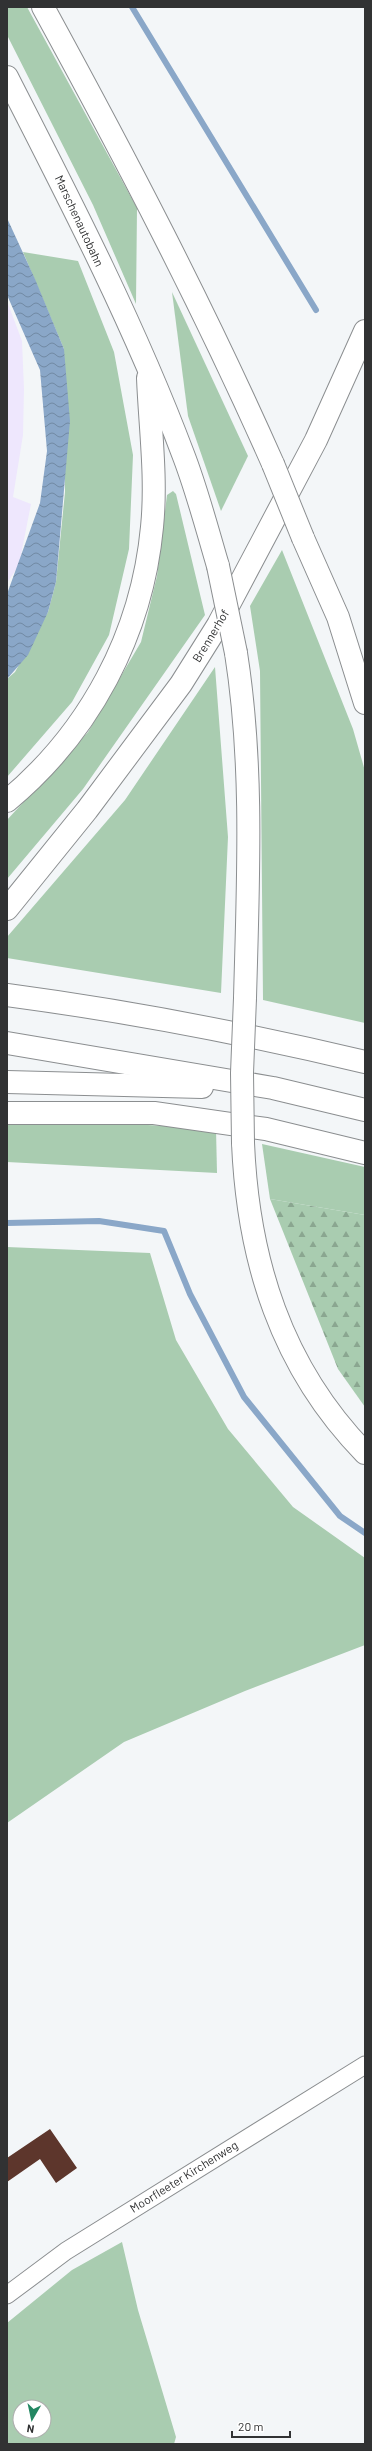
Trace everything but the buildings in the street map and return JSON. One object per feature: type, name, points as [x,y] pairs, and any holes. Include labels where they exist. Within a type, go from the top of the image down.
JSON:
[{"type":"main road","points":[[43,7],[126,158],[234,377],[338,617],[365,663]]},
{"type":"main road","name":"Marschenautobahn","points":[[7,77],[67,193],[147,367],[184,456],[218,566],[236,653],[245,725],[248,786],[245,998],[242,1073],[243,1143],[251,1231],[268,1295],[286,1338],[315,1391],[339,1425],[365,1454]]},
{"type":"main road","name":"Brennerhof","points":[[7,909],[87,810],[181,684],[218,625],[316,440],[365,331]]},
{"type":"main road","points":[[7,800],[30,781],[57,754],[85,716],[113,670],[132,620],[145,571],[152,526],[154,480],[147,367]]},
{"type":"main road","points":[[338,617],[365,704]]},
{"type":"main road","points":[[7,990],[38,999]]},
{"type":"main road","points":[[7,995],[38,999],[282,1042],[365,1062]]},
{"type":"main road","points":[[7,1043],[274,1088],[365,1110]]},
{"type":"main road","points":[[7,1082],[274,1088]]},
{"type":"main road","points":[[7,1112],[154,1113],[266,1129],[365,1153]]},
{"type":"street","name":"Moorfleeter Kirchenweg","points":[[7,2295],[66,2251],[365,2065]]},
{"type":"shaded area","points":[[7,301],[22,341],[24,389],[23,435],[13,497],[31,504],[19,565],[7,583]]},
{"type":"green space","points":[[7,7],[27,7],[137,208],[136,304],[93,205],[7,35]]},
{"type":"green space","points":[[23,252],[78,261],[114,352],[133,455],[129,549],[109,635],[72,702],[7,777],[7,679],[15,672],[48,612],[56,582],[65,492],[64,349]]},
{"type":"green space","points":[[172,292],[248,456],[221,511],[188,416]]},
{"type":"green space","points":[[173,491],[176,494],[205,615],[83,789],[7,879],[7,820],[88,732],[141,642],[157,576],[167,495]]},
{"type":"green space","points":[[282,550],[353,729],[365,771],[365,1023],[263,1000],[260,671],[250,606]]},
{"type":"green space","points":[[215,667],[228,837],[221,993],[7,958],[7,937],[125,800]]},
{"type":"green space","points":[[7,1122],[131,1124],[216,1129],[217,1173],[7,1162]]},
{"type":"green space","points":[[262,1144],[365,1167],[365,1215],[270,1199]]},
{"type":"green space","points":[[270,1199],[365,1215],[365,1407],[338,1369]]},
{"type":"green space","points":[[7,1247],[150,1253],[176,1340],[228,1429],[293,1507],[365,1558],[365,1645],[245,1691],[124,1742],[7,1823]]},
{"type":"green space","points":[[122,2242],[138,2310],[176,2437],[174,2444],[7,2444],[7,2323],[72,2270]]},
{"type":"water","points":[[7,218],[35,279],[64,349],[70,421],[56,582],[48,612],[28,655],[7,679],[7,594],[40,503],[47,451],[40,370],[7,295]]},
{"type":"waterway","points":[[132,7],[316,310]]},
{"type":"waterway","points":[[7,1223],[99,1221],[164,1231],[190,1294],[244,1397],[340,1516],[365,1533]]}]
